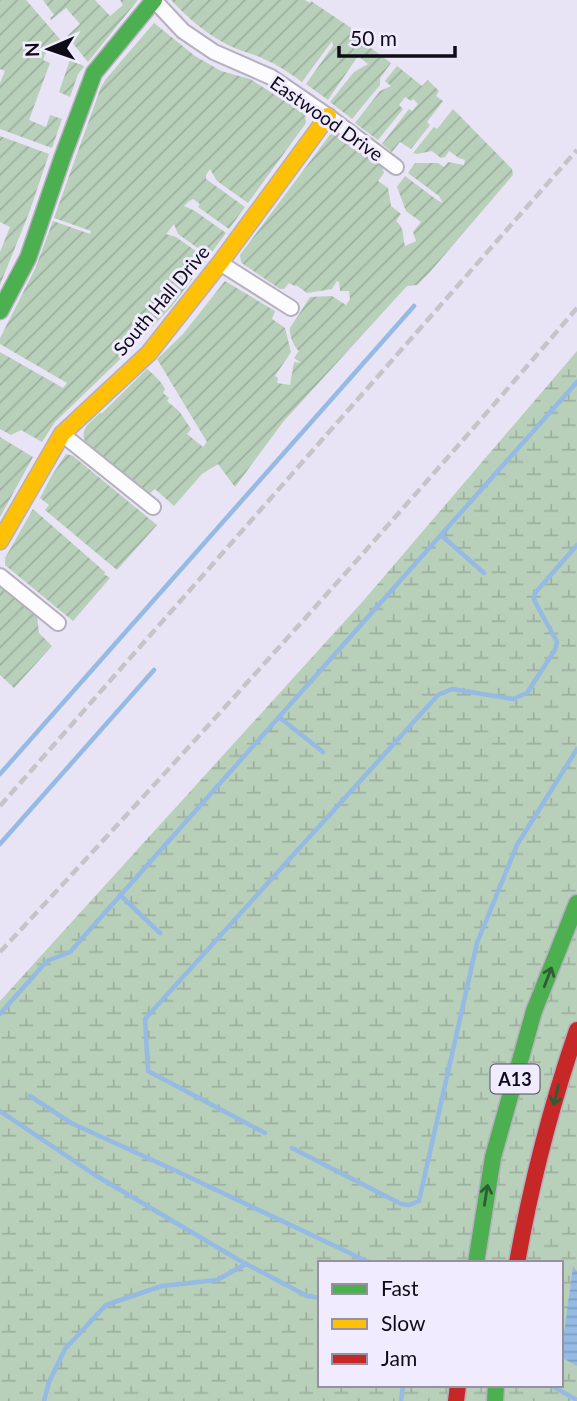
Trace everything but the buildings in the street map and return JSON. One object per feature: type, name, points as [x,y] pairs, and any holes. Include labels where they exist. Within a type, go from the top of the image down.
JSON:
[{"type":"main road","points":[[0,311],[28,258],[94,73],[154,0]]},
{"type":"main road","name":"South Hall Drive","points":[[0,541],[62,434],[149,353],[220,263],[328,116]]},
{"type":"main road","name":"A13","points":[[476,1261],[493,1157],[500,1131],[534,1011],[577,903]]},
{"type":"main road","name":"A13","points":[[517,1261],[524,1222],[558,1086],[577,1030]]},
{"type":"street","name":"Eastwood Drive","points":[[154,0],[183,31],[214,52],[271,77],[396,167]]},
{"type":"street","points":[[220,263],[290,309]]},
{"type":"street","points":[[62,434],[153,507]]},
{"type":"street","points":[[0,576],[58,623]]},
{"type":"green space","points":[[0,0],[26,0],[84,67],[78,74],[70,97],[59,92],[72,54],[48,46],[43,60],[50,63],[29,120],[46,127],[50,115],[62,119],[52,148],[0,129],[0,83],[5,71],[0,69]]},
{"type":"green space","points":[[43,0],[95,0],[110,16],[123,5],[120,0],[137,1],[88,62],[67,36],[80,24],[66,8],[51,20],[54,15]]},
{"type":"green space","points":[[171,0],[311,1],[360,34],[371,48],[391,63],[380,78],[380,85],[352,119],[330,102],[354,72],[368,64],[358,56],[328,100],[306,84],[333,46],[332,41],[302,82],[274,64],[232,47],[212,35],[190,19]]},
{"type":"green space","points":[[154,23],[195,56],[221,71],[250,79],[305,114],[306,123],[248,203],[217,181],[210,169],[206,179],[245,207],[229,229],[198,207],[200,204],[193,199],[184,206],[226,233],[209,256],[178,234],[174,224],[166,234],[176,237],[207,259],[172,306],[55,422],[42,442],[21,430],[11,435],[0,429],[0,352],[63,388],[67,383],[0,344],[0,338],[35,269],[53,221],[90,234],[91,231],[54,218],[101,87]]},
{"type":"green space","points":[[397,66],[422,86],[428,80],[439,91],[436,96],[443,101],[427,122],[430,125],[411,149],[400,142],[392,152],[382,144],[409,109],[412,111],[418,104],[413,99],[411,101],[405,97],[399,105],[403,109],[378,140],[355,123],[380,91],[391,86],[385,81]]},
{"type":"green space","points":[[453,109],[512,169],[513,175],[430,272],[417,285],[407,286],[283,422],[235,487],[218,464],[202,474],[174,506],[155,489],[149,494],[142,492],[85,441],[87,426],[147,369],[161,383],[165,389],[163,393],[169,398],[167,401],[179,411],[191,429],[187,434],[203,447],[207,442],[157,359],[183,334],[225,281],[275,311],[272,319],[285,328],[291,352],[275,376],[278,378],[277,383],[290,385],[294,362],[301,363],[294,358],[299,351],[292,341],[290,328],[310,297],[332,296],[346,305],[350,299],[349,291],[340,291],[337,281],[332,289],[307,293],[289,283],[284,289],[280,289],[243,264],[240,255],[332,133],[338,133],[382,166],[384,173],[378,181],[388,188],[391,206],[401,214],[396,221],[402,229],[405,246],[416,241],[413,232],[421,222],[406,211],[397,187],[405,176],[443,203],[439,196],[408,173],[415,163],[438,163],[444,167],[448,162],[464,165],[465,160],[449,151],[441,158],[432,151],[413,153]]},
{"type":"green space","points":[[0,136],[49,154],[0,285],[0,252],[10,227],[0,222]]},
{"type":"green space","points":[[577,351],[577,1401],[0,1401],[0,1001],[364,600]]},
{"type":"green space","points":[[0,437],[33,457],[0,517]]},
{"type":"green space","points":[[66,454],[73,456],[157,525],[117,570],[45,510],[49,505],[40,498]]},
{"type":"green space","points":[[33,509],[110,578],[73,621],[5,565],[5,558]]},
{"type":"green space","points":[[0,585],[37,616],[39,633],[52,646],[14,688],[0,675]]},
{"type":"water","points":[[573,1266],[577,1271],[577,1366],[563,1358]]},
{"type":"waterway","points":[[0,774],[414,306]]},
{"type":"waterway","points":[[0,1014],[47,961],[70,952],[577,382]]},
{"type":"waterway","points":[[441,535],[484,573]]},
{"type":"waterway","points":[[265,1133],[148,1071],[145,1019],[438,695],[452,689],[513,699],[527,693],[555,650],[557,642],[534,600],[535,593],[577,545]]},
{"type":"waterway","points":[[0,844],[154,670]]},
{"type":"waterway","points":[[279,717],[323,752]]},
{"type":"waterway","points":[[292,1148],[401,1204],[409,1205],[419,1201],[477,943],[517,845],[577,749]]},
{"type":"waterway","points":[[120,895],[160,933]]},
{"type":"waterway","points":[[30,1096],[71,1123],[367,1261]]},
{"type":"waterway","points":[[0,1111],[95,1175],[237,1259],[307,1296],[318,1298]]},
{"type":"waterway","points":[[44,1401],[49,1382],[65,1349],[106,1305],[162,1286],[217,1280],[246,1264]]},
{"type":"waterway","points":[[401,1401],[403,1387]]},
{"type":"waterway","points":[[554,1387],[577,1400]]},
{"type":"railway","points":[[0,806],[577,150]]},
{"type":"railway","points":[[0,952],[292,633],[577,308]]},
{"type":"traffic: fast","points":[[0,311],[28,258],[94,73],[154,0]]},
{"type":"traffic: fast","points":[[476,1261],[493,1157],[534,1011],[577,903]]},
{"type":"traffic: fast","points":[[495,1401],[496,1387]]},
{"type":"traffic: slow","points":[[0,541],[62,434],[149,353],[220,263],[328,116]]},
{"type":"traffic: jam","points":[[517,1261],[542,1145],[577,1030]]},
{"type":"traffic: jam","points":[[456,1401],[458,1387]]}]
